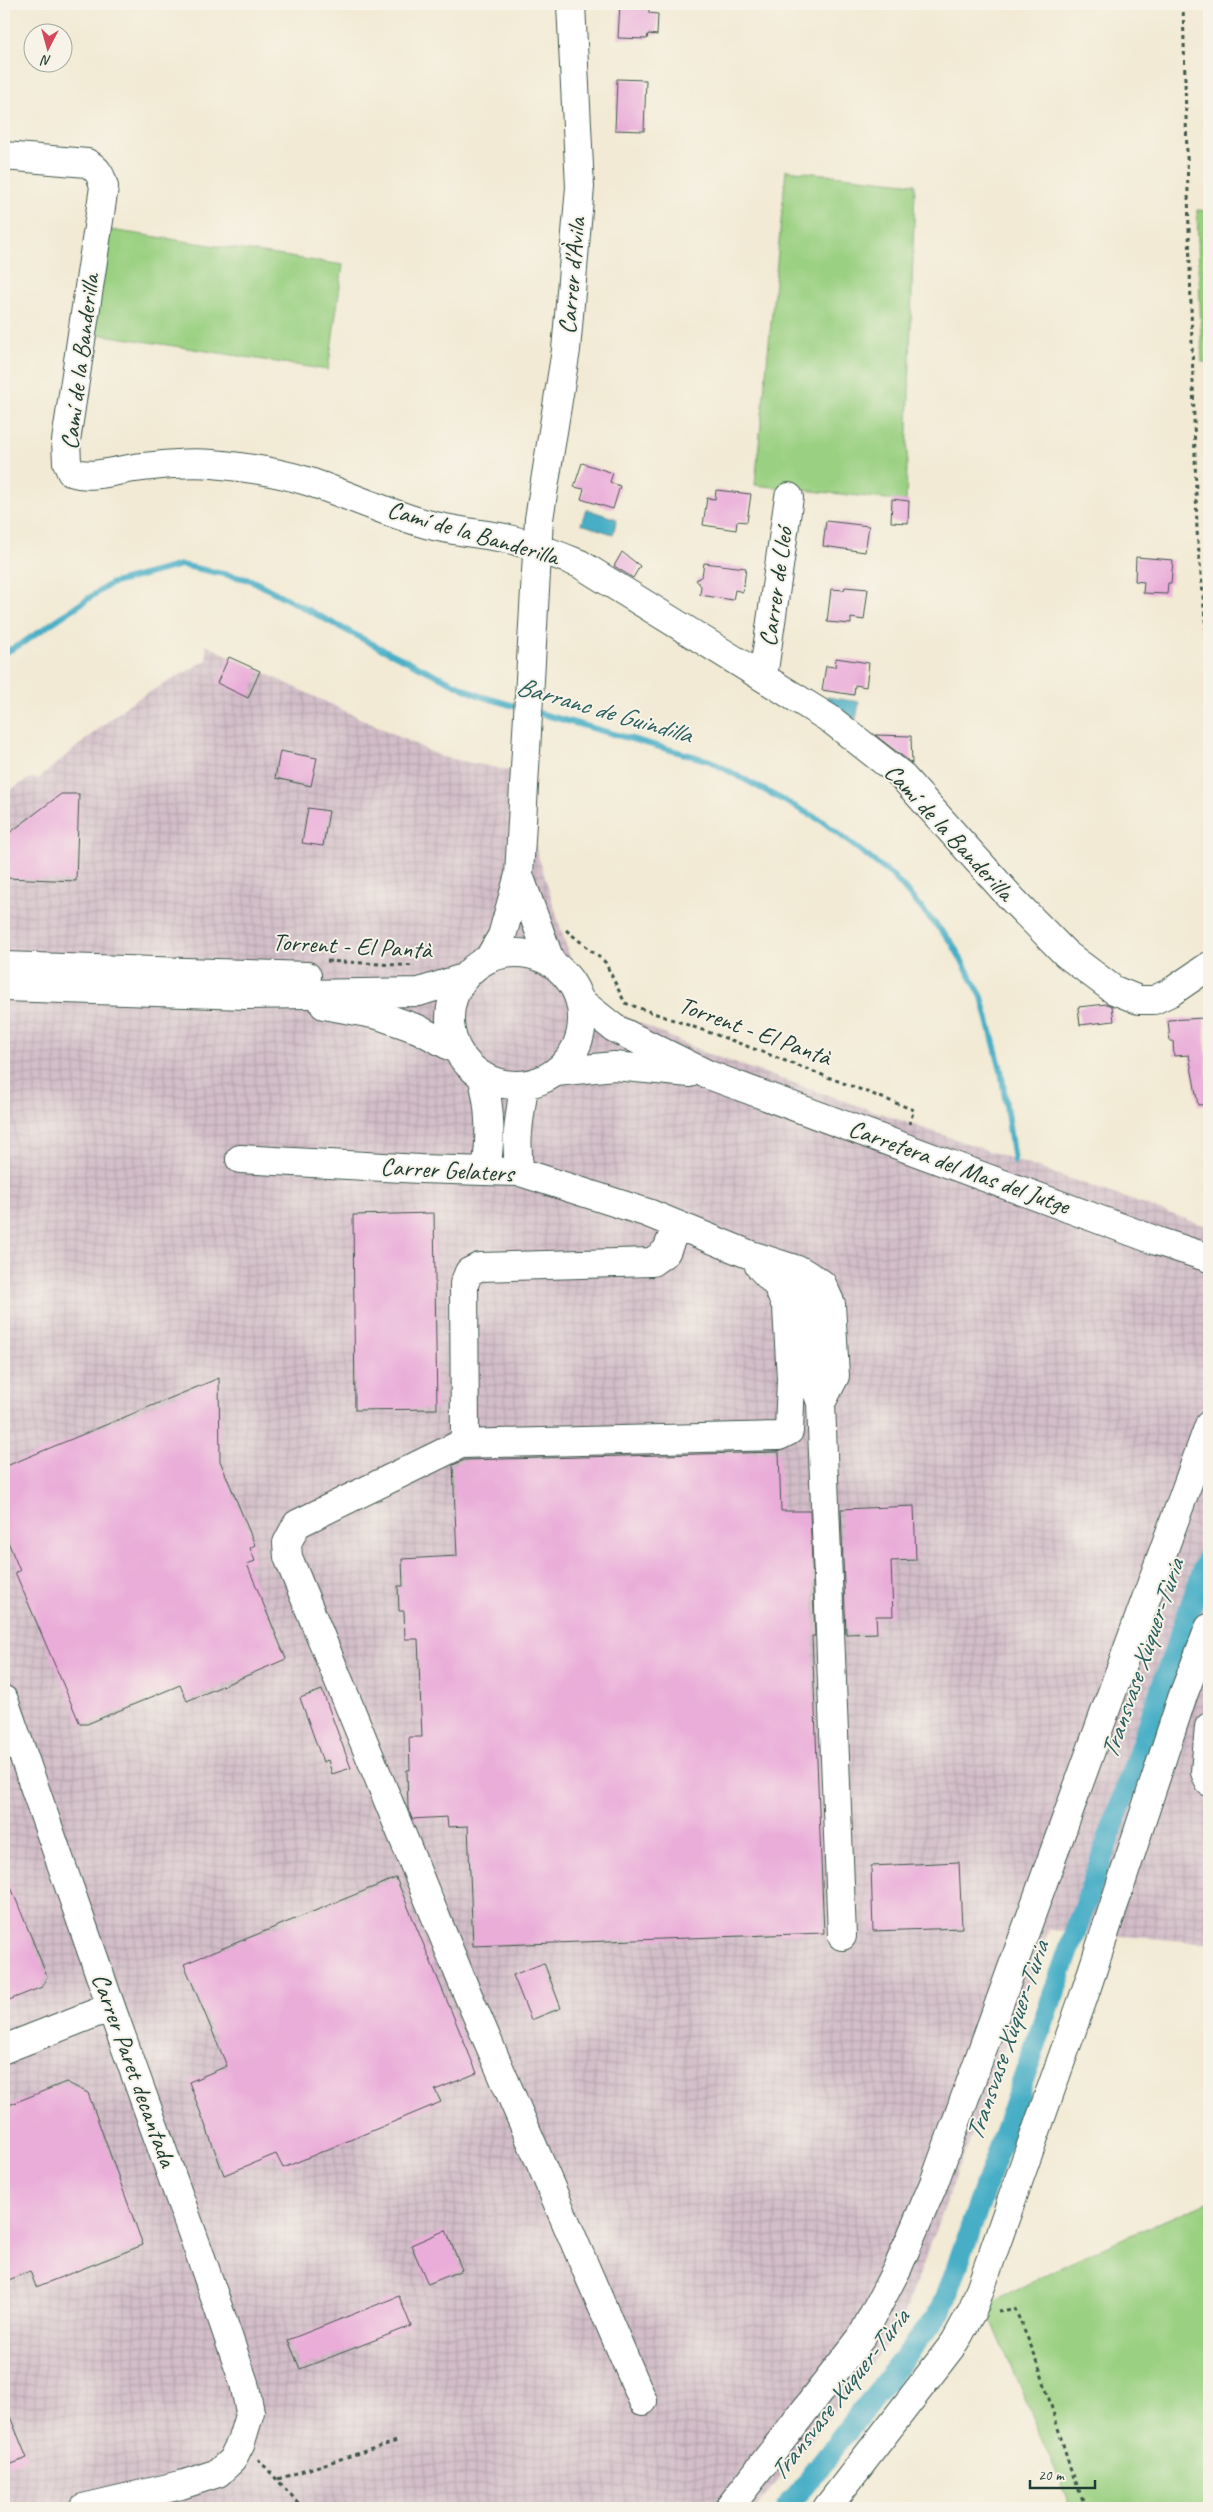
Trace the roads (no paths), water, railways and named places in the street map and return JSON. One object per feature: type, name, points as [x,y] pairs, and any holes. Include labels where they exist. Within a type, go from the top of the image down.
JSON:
[{"type":"street","name":"Carrer d'Àvila","points":[[519,875],[536,546],[566,350],[580,187],[571,4]]},
{"type":"street","name":"Camí de la Banderilla","points":[[4,156],[87,163],[96,168],[102,176],[104,187],[66,441],[67,462],[71,472],[81,475],[95,475],[133,468],[175,464],[212,464],[257,470],[308,482],[422,523],[462,533],[504,538],[536,546],[580,564],[678,627],[763,677],[830,720],[900,774],[1012,900],[1066,954],[1114,990],[1126,997],[1139,1000],[1154,1000],[1171,992],[1209,966]]},
{"type":"street","name":"Carrer de Lleó","points":[[763,677],[789,497]]},
{"type":"street","points":[[519,875],[551,963]]},
{"type":"street","points":[[489,958],[502,936],[519,875]]},
{"type":"street","points":[[514,952],[540,957],[551,963],[569,979],[580,1001],[582,1017],[576,1048],[568,1061],[556,1072],[541,1080],[524,1085],[502,1084],[482,1076],[468,1065],[457,1050],[450,1032],[449,1013],[454,994],[463,978],[475,966],[489,958],[514,952]]},
{"type":"street","points":[[4,966],[318,976],[359,981],[381,992]]},
{"type":"street","points":[[4,987],[246,995],[419,992],[463,978]]},
{"type":"street","points":[[246,995],[314,1003],[378,1015],[418,1030],[457,1050]]},
{"type":"street","name":"Carretera del Mas del Jutge","points":[[580,1001],[614,1028],[708,1074],[1157,1241],[1209,1258]]},
{"type":"street","name":"Carretera del Mas del Jutge","points":[[556,1072],[614,1066],[708,1074]]},
{"type":"street","points":[[482,1076],[489,1100],[491,1137],[486,1171]]},
{"type":"street","points":[[520,1172],[516,1149],[516,1132],[524,1085]]},
{"type":"street","name":"Carrer Gelaters","points":[[240,1159],[520,1172],[648,1213],[748,1254],[800,1285],[809,1302],[814,1383],[821,1403],[842,1936]]},
{"type":"street","points":[[461,1444],[465,1435],[464,1284],[469,1272],[478,1268],[652,1262],[666,1252],[677,1225]]},
{"type":"street","points":[[643,2401],[464,1986],[288,1557],[287,1543],[297,1524],[461,1444],[780,1436],[789,1431],[790,1379],[787,1308],[777,1285],[748,1254]]},
{"type":"street","points":[[729,2508],[861,2338],[898,2267],[934,2183],[1209,1425]]},
{"type":"street","points":[[827,2508],[955,2342],[973,2309],[1084,1996],[1182,1698],[1209,1628]]},
{"type":"street","name":"Carrer Paret decantada","points":[[4,1700],[244,2383],[250,2412],[241,2442],[232,2460],[218,2473],[181,2485],[83,2508]]},
{"type":"street","points":[[1209,1728],[1205,1772],[1209,1782]]},
{"type":"street","points":[[4,2049],[111,2007]]},
{"type":"water","points":[[586,509],[617,519],[613,534],[581,524]]},
{"type":"water","points":[[826,698],[859,702],[856,720]]},
{"type":"waterway","name":"Barranc de Guindilla","points":[[4,653],[21,644],[110,584],[181,565],[251,580],[380,648],[480,696],[521,708]]},
{"type":"waterway","name":"Barranc de Guindilla","points":[[535,712],[710,761],[822,821],[893,876],[952,943],[982,997],[1001,1070],[1014,1161]]},
{"type":"waterway","name":"Transvase Xùquer-Tùria","points":[[787,2508],[942,2309],[1209,1554]]}]
